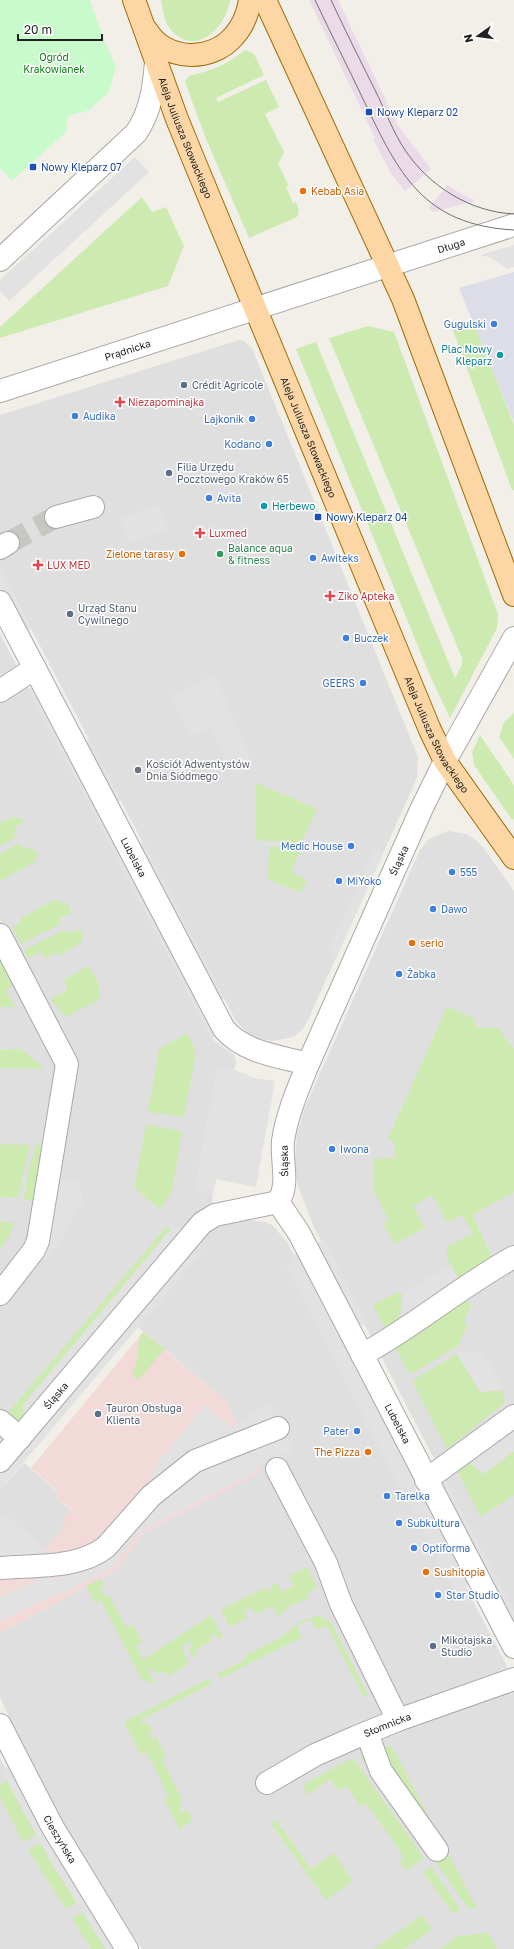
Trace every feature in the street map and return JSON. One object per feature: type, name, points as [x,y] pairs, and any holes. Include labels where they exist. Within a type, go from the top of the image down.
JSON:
[{"type":"main road","name":"Aleja Juliusza Słowackiego","points":[[134,0],[186,141],[430,730],[445,761],[514,858]]},
{"type":"main road","points":[[142,23],[152,39],[169,52],[187,56],[208,53],[222,47],[234,37],[243,23],[250,0]]},
{"type":"main road","points":[[265,0],[408,312],[514,596]]},
{"type":"street","points":[[0,260],[136,133],[148,111],[152,96],[156,62]]},
{"type":"street","name":"Długa","points":[[256,309],[387,265],[514,225]]},
{"type":"street","name":"Prądnicka","points":[[0,391],[256,309]]},
{"type":"street","points":[[56,517],[93,507]]},
{"type":"street","name":"Lubelska","points":[[0,602],[224,1029],[233,1039],[250,1049],[308,1064]]},
{"type":"street","name":"Śląska","points":[[0,1461],[202,1223],[215,1216],[278,1202],[282,1196],[284,1186],[282,1152],[285,1129],[291,1107],[308,1064],[421,810],[445,761],[514,638]]},
{"type":"street","points":[[0,691],[35,668]]},
{"type":"street","points":[[0,935],[67,1064],[38,1241],[34,1250],[0,1294]]},
{"type":"street","name":"Lubelska","points":[[278,1202],[299,1233],[514,1647]]},
{"type":"street","points":[[362,1355],[384,1343],[463,1288],[514,1257]]},
{"type":"street","points":[[426,1480],[514,1416]]},
{"type":"street","points":[[0,1421],[20,1438]]},
{"type":"street","points":[[0,1568],[80,1560],[98,1553],[106,1547],[151,1496],[195,1462],[278,1428]]},
{"type":"street","points":[[277,1469],[326,1563],[341,1604],[398,1720]]},
{"type":"street","name":"Słomnicka","points":[[267,1783],[315,1755],[367,1733],[398,1720],[514,1679]]},
{"type":"street","name":"Cieszyńska","points":[[0,1725],[52,1826],[127,1949]]},
{"type":"street","points":[[367,1733],[381,1770],[437,1850]]},
{"type":"shaded area","points":[[309,0],[338,0],[398,126],[431,169],[405,191],[392,175],[373,139],[375,138]]},
{"type":"shaded area","points":[[135,157],[149,172],[9,301],[0,291],[0,280]]},
{"type":"shaded area","points":[[448,185],[475,201],[433,212],[428,208]]},
{"type":"shaded area","points":[[514,245],[514,267],[507,269],[489,257],[480,255]]},
{"type":"shaded area","name":"Plac Nowy Kleparz","points":[[514,272],[514,423],[459,288]]},
{"type":"shaded area","points":[[239,340],[244,341],[252,348],[418,757],[417,777],[413,787],[308,1020],[302,1030],[293,1037],[272,1041],[261,1039],[249,1034],[236,1021],[0,569],[0,415]]},
{"type":"shaded area","points":[[159,505],[168,531],[128,543],[119,518]]},
{"type":"shaded area","points":[[0,569],[31,629],[24,633],[0,588]]},
{"type":"shaded area","points":[[0,634],[212,1039],[234,1055],[236,1061],[211,1206],[186,1228],[171,1229],[23,1405],[25,1419],[0,1449]]},
{"type":"shaded area","points":[[215,673],[253,766],[233,776],[211,727],[190,737],[170,696]]},
{"type":"shaded area","points":[[28,688],[38,689],[217,1033],[212,1039]]},
{"type":"shaded area","points":[[89,739],[121,800],[114,804],[82,745]]},
{"type":"shaded area","points":[[448,831],[466,834],[477,841],[483,847],[514,891],[514,1613],[313,1225],[298,1186],[295,1163],[297,1134],[305,1107],[420,850],[429,839]]},
{"type":"shaded area","points":[[142,841],[225,999],[216,999],[136,847]]},
{"type":"shaded area","points":[[374,850],[383,854],[337,956],[328,952]]},
{"type":"shaded area","points":[[217,1067],[235,1070],[255,1078],[275,1081],[256,1187],[216,1179],[213,1195],[194,1191]]},
{"type":"shaded area","points":[[58,1179],[78,1181],[84,1203],[68,1224],[64,1238],[44,1263]]},
{"type":"shaded area","points":[[243,1219],[264,1222],[272,1225],[287,1242],[514,1680],[514,1949],[142,1949],[73,1841],[31,1766],[0,1697],[0,1633],[112,1573],[146,1531],[261,1472],[226,1401],[138,1327],[201,1253],[198,1240],[211,1227]]},
{"type":"shaded area","points":[[172,1228],[186,1228],[25,1419],[23,1405]]},
{"type":"shaded area","points":[[324,1239],[368,1324],[355,1325],[314,1245]]},
{"type":"shaded area","points":[[198,1240],[201,1253],[0,1490],[0,1474]]},
{"type":"shaded area","points":[[300,1251],[470,1582],[458,1599],[285,1265],[296,1258],[294,1254]]},
{"type":"shaded area","points":[[451,1265],[460,1281],[403,1317],[404,1292]]},
{"type":"shaded area","points":[[143,1332],[226,1401],[261,1472],[146,1531],[112,1573],[0,1633],[0,1518],[4,1514],[46,1549],[65,1526],[61,1522],[71,1509],[56,1497],[59,1492],[31,1468]]},
{"type":"shaded area","points":[[461,1352],[483,1352],[500,1381],[502,1390],[480,1392],[457,1354]]},
{"type":"shaded area","points":[[205,1404],[231,1427],[269,1404],[293,1450],[255,1468],[256,1472],[145,1528],[110,1569],[64,1593],[63,1591],[0,1621],[0,1597],[50,1573],[57,1579],[107,1556],[138,1519],[161,1506],[144,1489],[156,1464]]},
{"type":"shaded area","points":[[514,1424],[514,1451],[483,1474],[466,1460]]},
{"type":"shaded area","points":[[24,1463],[59,1493],[56,1497],[71,1510],[66,1526],[46,1549],[4,1514],[0,1518],[0,1490]]},
{"type":"shaded area","points":[[445,1480],[514,1613],[514,1633],[439,1488]]},
{"type":"shaded area","points":[[4,1514],[46,1549],[40,1555],[0,1557],[0,1518]]},
{"type":"shaded area","points":[[0,1758],[17,1792],[111,1949],[0,1949]]},
{"type":"shaded area","points":[[8,1766],[57,1855],[116,1949],[106,1949],[53,1866],[1,1770]]},
{"type":"green space","name":"Ogród Krakowianek","points":[[0,0],[90,0],[102,35],[116,67],[109,92],[89,110],[68,116],[66,132],[12,181],[0,168]]},
{"type":"green space","points":[[161,0],[230,0],[227,10],[216,29],[208,36],[199,40],[190,41],[180,38],[171,30],[164,16]]},
{"type":"green space","points":[[245,50],[254,54],[264,75],[216,98],[218,102],[266,80],[279,107],[265,114],[284,152],[278,164],[289,186],[286,187],[293,203],[296,202],[299,211],[297,217],[249,238],[206,139],[185,82],[189,76],[205,72],[219,66]]},
{"type":"green space","points":[[142,197],[152,212],[166,207],[184,246],[168,286],[0,338],[0,327]]},
{"type":"green space","points":[[473,319],[514,425],[514,490],[512,490],[452,328]]},
{"type":"green space","points":[[368,326],[394,332],[498,614],[497,628],[450,718],[431,678],[296,349],[316,342],[455,678],[462,665],[462,658],[329,338]]},
{"type":"green space","points":[[514,713],[514,759],[499,737],[504,722]]},
{"type":"green space","points":[[480,735],[514,785],[514,819],[512,820],[474,765],[472,752]]},
{"type":"green space","points":[[256,783],[317,809],[301,844],[256,840]]},
{"type":"green space","points":[[13,817],[23,819],[24,822],[16,827],[14,833],[16,837],[0,846],[0,823]]},
{"type":"green space","points":[[19,843],[22,847],[38,851],[35,862],[0,881],[0,854]]},
{"type":"green space","points":[[269,846],[301,849],[291,872],[307,880],[301,892],[268,880]]},
{"type":"green space","points":[[54,900],[68,904],[72,912],[61,917],[59,920],[61,924],[21,944],[12,928],[20,923],[21,918]]},
{"type":"green space","points":[[80,929],[84,935],[80,944],[60,955],[54,953],[45,958],[41,952],[28,958],[24,950],[65,930],[67,933]]},
{"type":"green space","points":[[0,948],[19,983],[6,989],[15,1007],[0,1007]]},
{"type":"green space","points":[[89,966],[99,985],[100,999],[66,1017],[50,999],[68,990],[63,980]]},
{"type":"green space","points":[[447,1007],[475,1019],[476,1027],[498,1028],[514,1049],[514,1192],[472,1215],[493,1258],[460,1281],[447,1258],[447,1246],[473,1234],[462,1215],[447,1222],[432,1195],[413,1206],[425,1228],[395,1244],[383,1223],[389,1220],[374,1191],[373,1159],[395,1158],[394,1141],[388,1138]]},
{"type":"green space","points":[[187,1033],[196,1053],[184,1117],[148,1112],[159,1049]]},
{"type":"green space","points":[[21,1049],[45,1069],[0,1068],[0,1050]]},
{"type":"green space","points":[[146,1125],[182,1131],[172,1192],[160,1210],[134,1187]]},
{"type":"green space","points":[[0,1144],[30,1145],[18,1198],[0,1197]]},
{"type":"green space","points":[[36,1145],[45,1145],[36,1201],[24,1200],[27,1176]]},
{"type":"green space","points":[[0,1222],[14,1222],[9,1237],[0,1249]]},
{"type":"green space","points":[[165,1228],[172,1228],[23,1405],[25,1419],[11,1419],[6,1415]]},
{"type":"green space","points":[[398,1292],[401,1294],[400,1315],[396,1323],[386,1331],[373,1305]]},
{"type":"green space","points":[[464,1296],[471,1305],[464,1322],[467,1326],[458,1346],[413,1373],[408,1372],[394,1345]]},
{"type":"green space","points":[[143,1332],[165,1349],[139,1380],[131,1374],[136,1364],[140,1337]]},
{"type":"green space","points":[[457,1354],[480,1392],[502,1390],[505,1403],[447,1449],[413,1383],[416,1378]]},
{"type":"green space","points":[[514,1451],[514,1495],[481,1517],[455,1467],[466,1460],[483,1474]]},
{"type":"green space","points":[[307,1567],[317,1588],[307,1593],[309,1598],[291,1605],[278,1617],[273,1606],[255,1614],[251,1607],[244,1611],[248,1618],[229,1627],[221,1610],[264,1588],[267,1591],[272,1589],[271,1586],[277,1582],[282,1592],[294,1586],[289,1576]]},
{"type":"green space","points":[[100,1579],[104,1585],[100,1588],[104,1597],[109,1595],[126,1627],[133,1625],[142,1642],[136,1646],[143,1660],[211,1615],[223,1637],[218,1639],[215,1634],[210,1636],[212,1641],[195,1650],[197,1655],[193,1658],[188,1649],[193,1646],[191,1641],[181,1647],[189,1664],[168,1676],[164,1671],[156,1675],[153,1668],[148,1671],[154,1682],[150,1684],[148,1679],[143,1682],[101,1601],[95,1603],[86,1586]]},
{"type":"green space","points":[[318,1616],[330,1621],[368,1695],[364,1697],[326,1625],[317,1630],[311,1619],[297,1626],[302,1637],[220,1679],[217,1674],[246,1659],[244,1656],[280,1638],[301,1621]]},
{"type":"green space","points":[[208,1679],[211,1684],[141,1720],[143,1725],[148,1723],[153,1732],[148,1734],[151,1739],[156,1737],[166,1756],[162,1759],[182,1800],[180,1802],[182,1806],[180,1808],[182,1813],[187,1810],[193,1820],[179,1829],[164,1799],[169,1797],[147,1752],[140,1754],[124,1722]]},
{"type":"green space","points":[[390,1746],[392,1747],[477,1908],[469,1909],[360,1757]]},
{"type":"green space","points":[[353,1758],[424,1858],[406,1871],[399,1861],[404,1857],[366,1803],[361,1807],[346,1786],[339,1791],[330,1779],[308,1795],[302,1785]]},
{"type":"green space","points":[[7,1781],[36,1835],[23,1842],[0,1797],[0,1784]]},
{"type":"green space","points":[[276,1820],[311,1869],[334,1853],[353,1881],[326,1900],[271,1824]]},
{"type":"green space","points":[[40,1843],[77,1903],[66,1909],[28,1850]]},
{"type":"green space","points":[[431,1867],[460,1909],[453,1914],[423,1872]]},
{"type":"green space","points":[[83,1912],[106,1949],[91,1949],[72,1919]]},
{"type":"green space","points":[[422,1915],[432,1929],[404,1949],[373,1949]]},
{"type":"green space","points":[[488,1933],[497,1949],[440,1949],[458,1936]]},
{"type":"tunnel","points":[[8,543],[56,517]]},
{"type":"tram line","points":[[315,0],[389,151],[403,173],[418,191],[436,206],[457,218],[483,226],[514,230]]},
{"type":"tram line","points":[[331,0],[397,136],[415,163],[438,186],[452,195],[482,208],[514,214]]},
{"type":"place","name":"Nowy Kleparz 02","points":[[369,112]]},
{"type":"place","name":"Nowy Kleparz 07","points":[[33,167]]},
{"type":"place","name":"Kebab Asia","points":[[303,191]]},
{"type":"place","name":"Gugulski","points":[[494,324]]},
{"type":"place","name":"Plac Nowy Kleparz","points":[[500,355]]},
{"type":"place","name":"Crédit Agricole","points":[[184,385]]},
{"type":"place","name":"Niezapominajka","points":[[120,402]]},
{"type":"place","name":"Audika","points":[[75,416]]},
{"type":"place","name":"Lajkonik","points":[[252,419]]},
{"type":"place","name":"Kodano","points":[[269,444]]},
{"type":"place","name":"Filia Urzędu Pocztowego Kraków 65","points":[[169,473]]},
{"type":"place","name":"Avita","points":[[209,498]]},
{"type":"place","name":"Herbewo","points":[[264,506]]},
{"type":"place","name":"Nowy Kleparz 04","points":[[318,517]]},
{"type":"place","name":"Luxmed","points":[[200,533]]},
{"type":"place","name":"Zielone tarasy","points":[[182,554]]},
{"type":"place","name":"Balance aqua & fitness","points":[[220,554]]},
{"type":"place","name":"Awiteks","points":[[313,558]]},
{"type":"place","name":"LUX MED","points":[[38,565]]},
{"type":"place","name":"Ziko Apteka","points":[[330,596]]},
{"type":"place","name":"Urząd Stanu Cywilnego","points":[[70,614]]},
{"type":"place","name":"Buczek","points":[[346,638]]},
{"type":"place","name":"GEERS","points":[[363,683]]},
{"type":"place","name":"Kościół Adwentystów Dnia Siódmego","points":[[138,770]]},
{"type":"place","name":"Medic House","points":[[351,846]]},
{"type":"place","name":"555","points":[[452,872]]},
{"type":"place","name":"MiYoko","points":[[339,881]]},
{"type":"place","name":"Dawo","points":[[433,909]]},
{"type":"place","name":"serio","points":[[412,943]]},
{"type":"place","name":"Żabka","points":[[399,974]]},
{"type":"place","name":"Iwona","points":[[332,1149]]},
{"type":"place","name":"Tauron Obsługa Klienta","points":[[98,1414]]},
{"type":"place","name":"Pater","points":[[357,1431]]},
{"type":"place","name":"The Pizza","points":[[368,1452]]},
{"type":"place","name":"Tarelka","points":[[387,1496]]},
{"type":"place","name":"Subkultura","points":[[399,1523]]},
{"type":"place","name":"Optiforma","points":[[414,1548]]},
{"type":"place","name":"Sushitopia","points":[[426,1572]]},
{"type":"place","name":"Star Studio","points":[[438,1595]]},
{"type":"place","name":"Mikołajska Studio","points":[[433,1646]]}]
